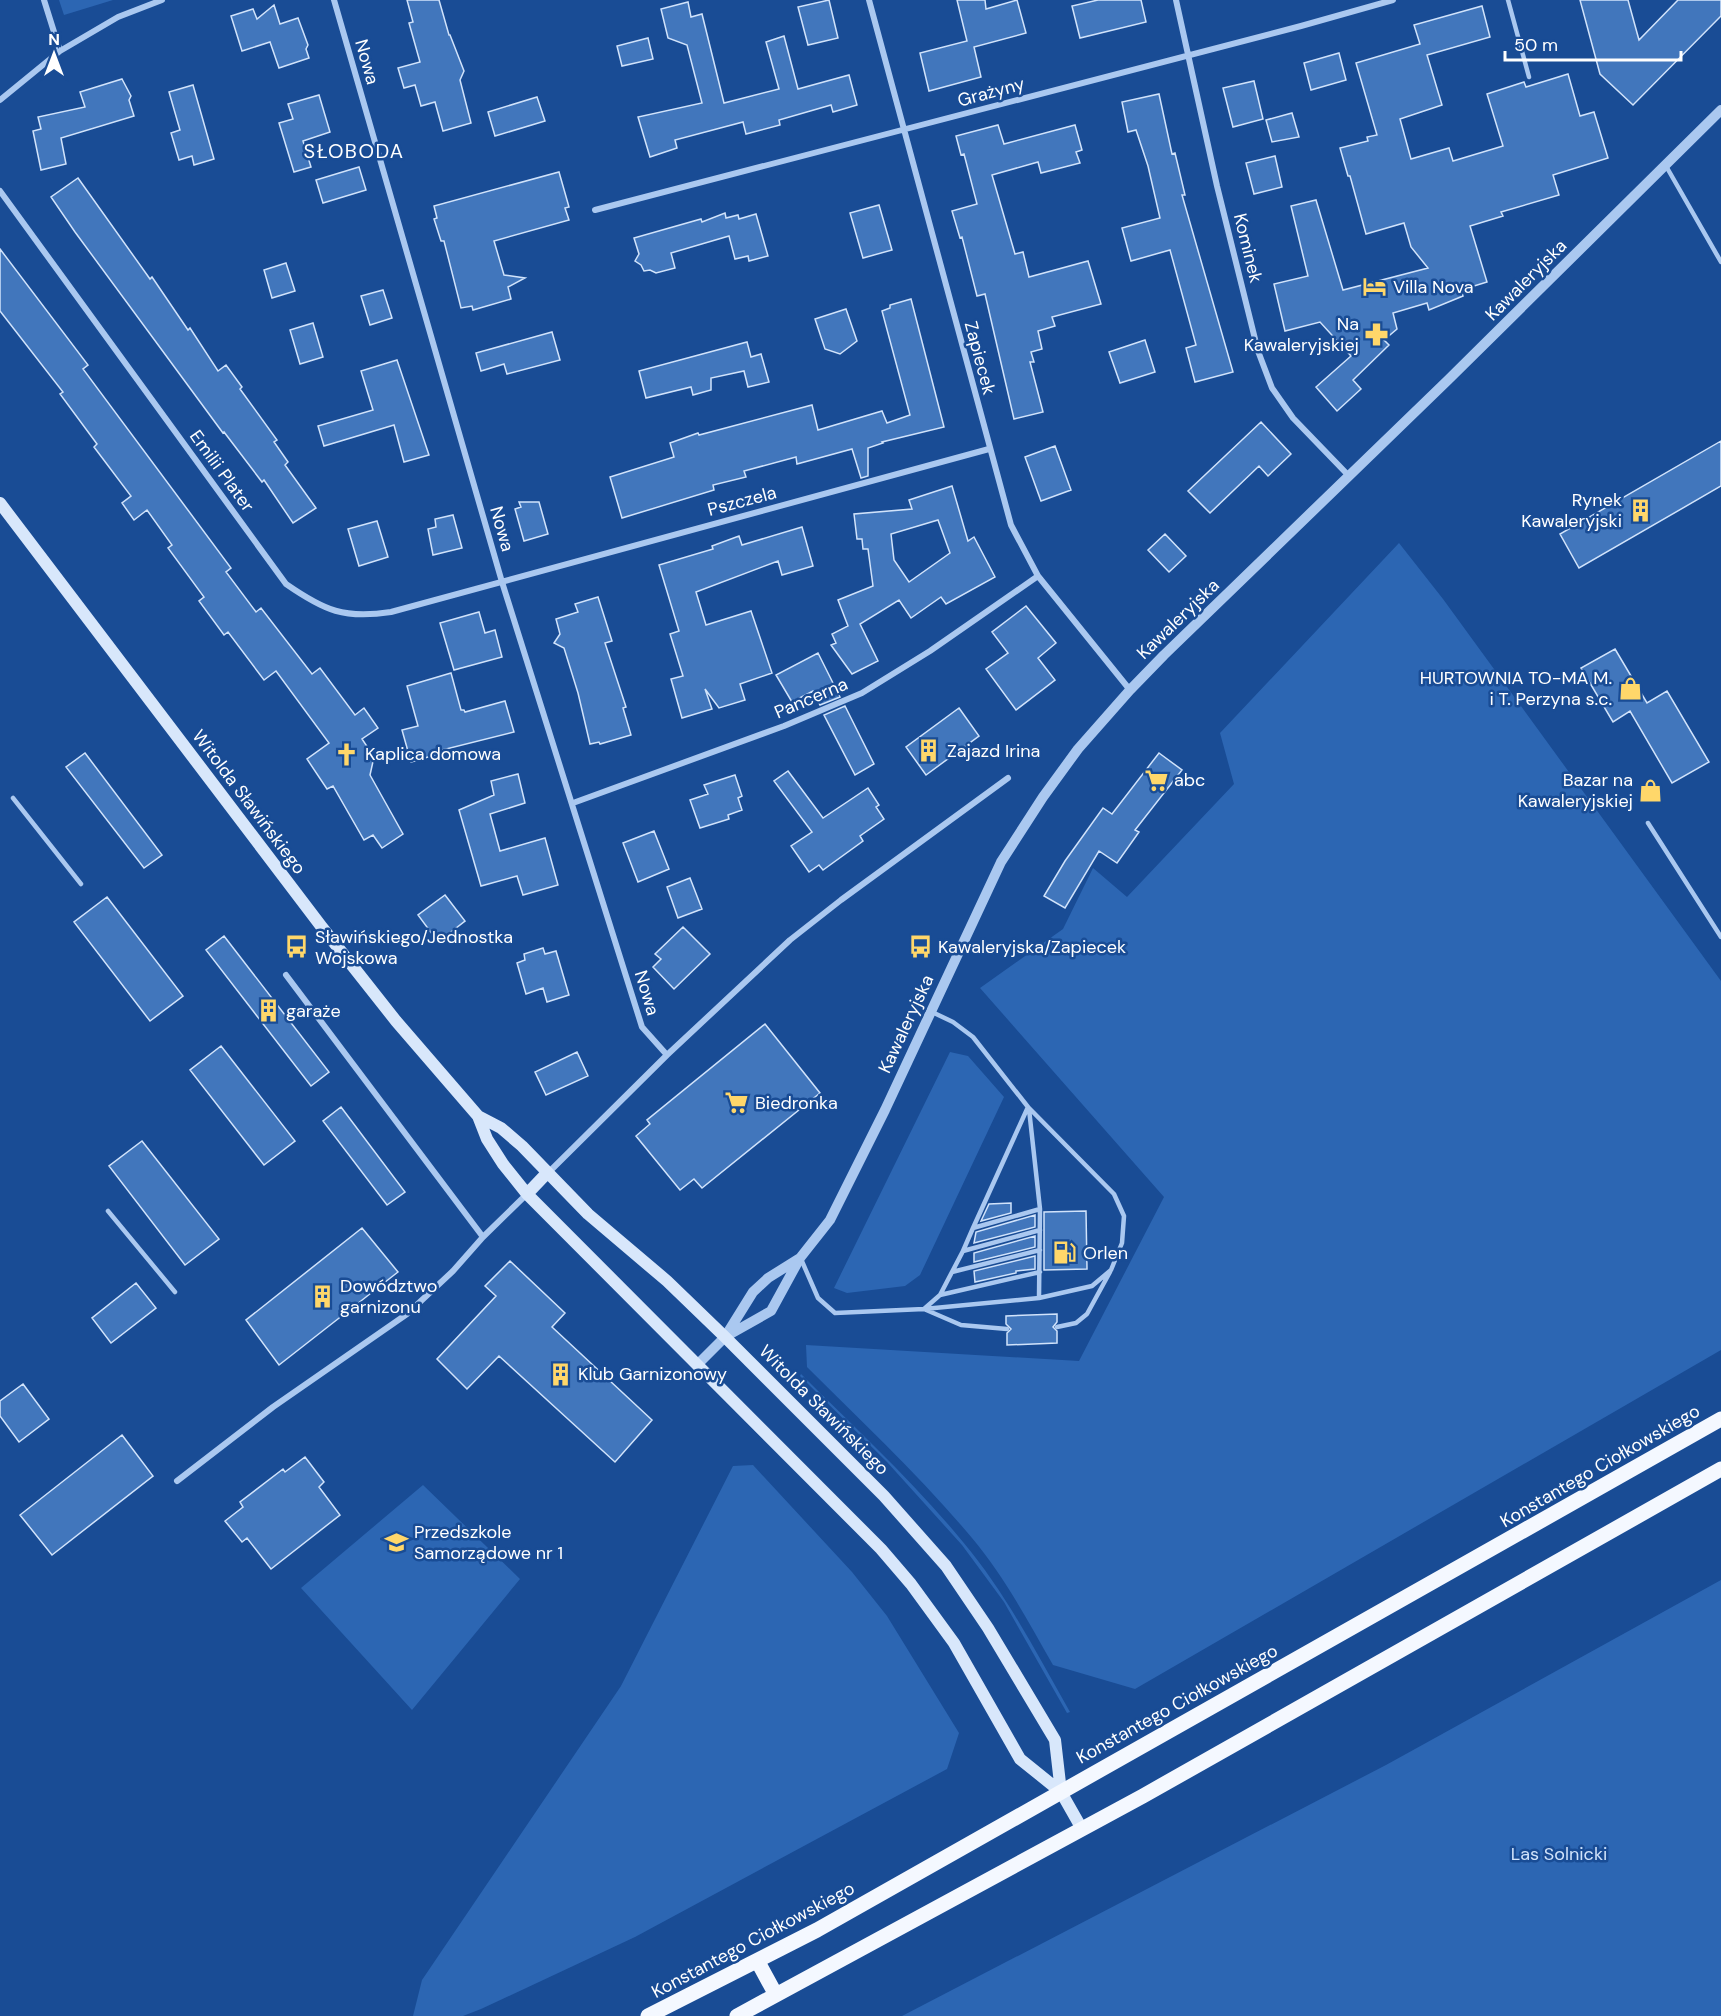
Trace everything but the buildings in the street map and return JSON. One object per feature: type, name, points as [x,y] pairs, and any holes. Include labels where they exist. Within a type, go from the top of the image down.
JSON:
[{"type":"main road","name":"Witolda Sławińskiego","points":[[0,503],[321,926],[396,1021],[478,1116],[487,1138],[503,1164],[527,1194],[881,1549],[911,1584],[954,1643],[1020,1760],[1061,1792]]},
{"type":"main road","name":"Witolda Sławińskiego","points":[[478,1116],[501,1128],[522,1146],[588,1214],[667,1281],[884,1496],[946,1566],[988,1628],[1055,1740],[1061,1792],[1082,1830]]},
{"type":"main road","points":[[527,1194],[547,1173]]},
{"type":"main road","name":"Konstantego Ciołkowskiego","points":[[648,2016],[817,1930],[1721,1419]]},
{"type":"main road","points":[[737,2016],[1082,1830],[1721,1469]]},
{"type":"main road","points":[[758,1962],[776,1995]]},
{"type":"street","points":[[44,0],[60,51]]},
{"type":"street","points":[[0,100],[60,51],[118,17],[162,0]]},
{"type":"street","name":"Nowa","points":[[334,0],[502,582],[642,1028],[667,1055]]},
{"type":"street","name":"Zapiecek","points":[[869,0],[1011,525],[1038,576],[1130,690]]},
{"type":"street","name":"Kominek","points":[[1176,0],[1217,186],[1258,351],[1272,388],[1293,418],[1349,476]]},
{"type":"street","name":"Grażyny","points":[[595,210],[1392,0]]},
{"type":"street","name":"Kawaleryjska","points":[[725,1337],[771,1311],[800,1258],[830,1220],[1001,862],[1043,797],[1078,749],[1130,690],[1721,110]]},
{"type":"street","name":"Emilii Plater","points":[[0,191],[286,584],[309,600],[333,612],[365,616],[391,612],[502,582]]},
{"type":"street","name":"Pszczela","points":[[502,582],[989,449]]},
{"type":"street","name":"Pancerna","points":[[573,803],[784,726],[862,693],[930,651],[1038,576]]},
{"type":"street","points":[[547,1173],[789,940],[1008,778]]},
{"type":"street","points":[[286,975],[483,1237]]},
{"type":"street","points":[[177,1481],[273,1407],[407,1314],[453,1271],[483,1237],[527,1194]]},
{"type":"street","name":"Kawaleryjska","points":[[698,1364],[725,1337],[753,1292],[768,1278],[800,1258]]},
{"type":"lane","points":[[1508,0],[1529,77]]},
{"type":"lane","points":[[1666,166],[1721,262]]},
{"type":"lane","points":[[13,798],[81,884]]},
{"type":"lane","points":[[1648,823],[1721,937]]},
{"type":"lane","points":[[930,1011],[953,1022],[973,1037],[1028,1107],[1114,1194],[1124,1216],[1122,1243],[1112,1270],[1087,1314],[1076,1323],[1057,1327]]},
{"type":"lane","points":[[1028,1107],[1040,1209],[1040,1298]]},
{"type":"lane","points":[[924,1309],[940,1295],[963,1251],[1028,1107]]},
{"type":"lane","points":[[973,1228],[1040,1209]]},
{"type":"lane","points":[[108,1211],[175,1292]]},
{"type":"lane","points":[[963,1251],[1040,1230]]},
{"type":"lane","points":[[952,1272],[1040,1250]]},
{"type":"lane","points":[[800,1258],[818,1298],[835,1313],[924,1309],[1040,1298],[1092,1286],[1112,1270]]},
{"type":"lane","points":[[940,1295],[1040,1272]]},
{"type":"lane","points":[[924,1309],[961,1325],[1006,1329]]},
{"type":"green space","points":[[59,0],[113,0],[64,15]]},
{"type":"green space","points":[[1399,543],[1443,599],[1721,981],[1721,1350],[1135,1689],[1053,1665],[1015,1599],[984,1553],[953,1515],[807,1367],[806,1345],[1079,1361],[1164,1197],[980,988],[1063,929],[1093,868],[1127,897],[1234,784],[1220,733]]},
{"type":"green space","points":[[950,1052],[968,1056],[1004,1097],[920,1275],[905,1286],[847,1293],[834,1288]]},
{"type":"green space","points":[[801,1374],[905,1477],[979,1562],[1020,1624],[1070,1712],[1067,1713],[1004,1602],[962,1545],[887,1462],[800,1376]]},
{"type":"green space","points":[[753,1465],[852,1572],[887,1616],[959,1733],[947,1769],[635,1937],[481,2009],[463,2016],[413,2016],[422,1980],[621,1686],[733,1466]]},
{"type":"green space","points":[[423,1485],[520,1579],[412,1710],[301,1588]]},
{"type":"green space","name":"Las Solnicki","points":[[1721,1580],[1721,2016],[902,2016],[1386,1765]]},
{"type":"place","name":"Villa Nova","points":[[1375,287]]},
{"type":"place","name":"Na Kawaleryjskiej","points":[[1377,334]]},
{"type":"place","name":"Rynek Kawaleryjski","points":[[1640,510]]},
{"type":"place","name":"HURTOWNIA TO-MA M. i T. Perzyna s.c.","points":[[1630,688]]},
{"type":"place","name":"Zajazd Irina","points":[[929,751]]},
{"type":"place","name":"Kaplica domowa","points":[[347,754]]},
{"type":"place","name":"abc","points":[[1156,780]]},
{"type":"place","name":"Bazar na Kawaleryjskiej","points":[[1651,790]]},
{"type":"place","name":"Sławińskiego/Jednostka Wojskowa","points":[[297,947]]},
{"type":"place","name":"Kawaleryjska/Zapiecek","points":[[920,947]]},
{"type":"place","name":"garaże","points":[[268,1011]]},
{"type":"place","name":"Biedronka","points":[[737,1103]]},
{"type":"place","name":"Orlen","points":[[1065,1253]]},
{"type":"place","name":"Dowództwo garnizonu","points":[[322,1296]]},
{"type":"place","name":"Klub Garnizonowy","points":[[560,1374]]},
{"type":"place","name":"Przedszkole Samorządowe nr 1","points":[[396,1542]]},
{"type":"district","name":"SŁOBODA","points":[[354,151]]}]
